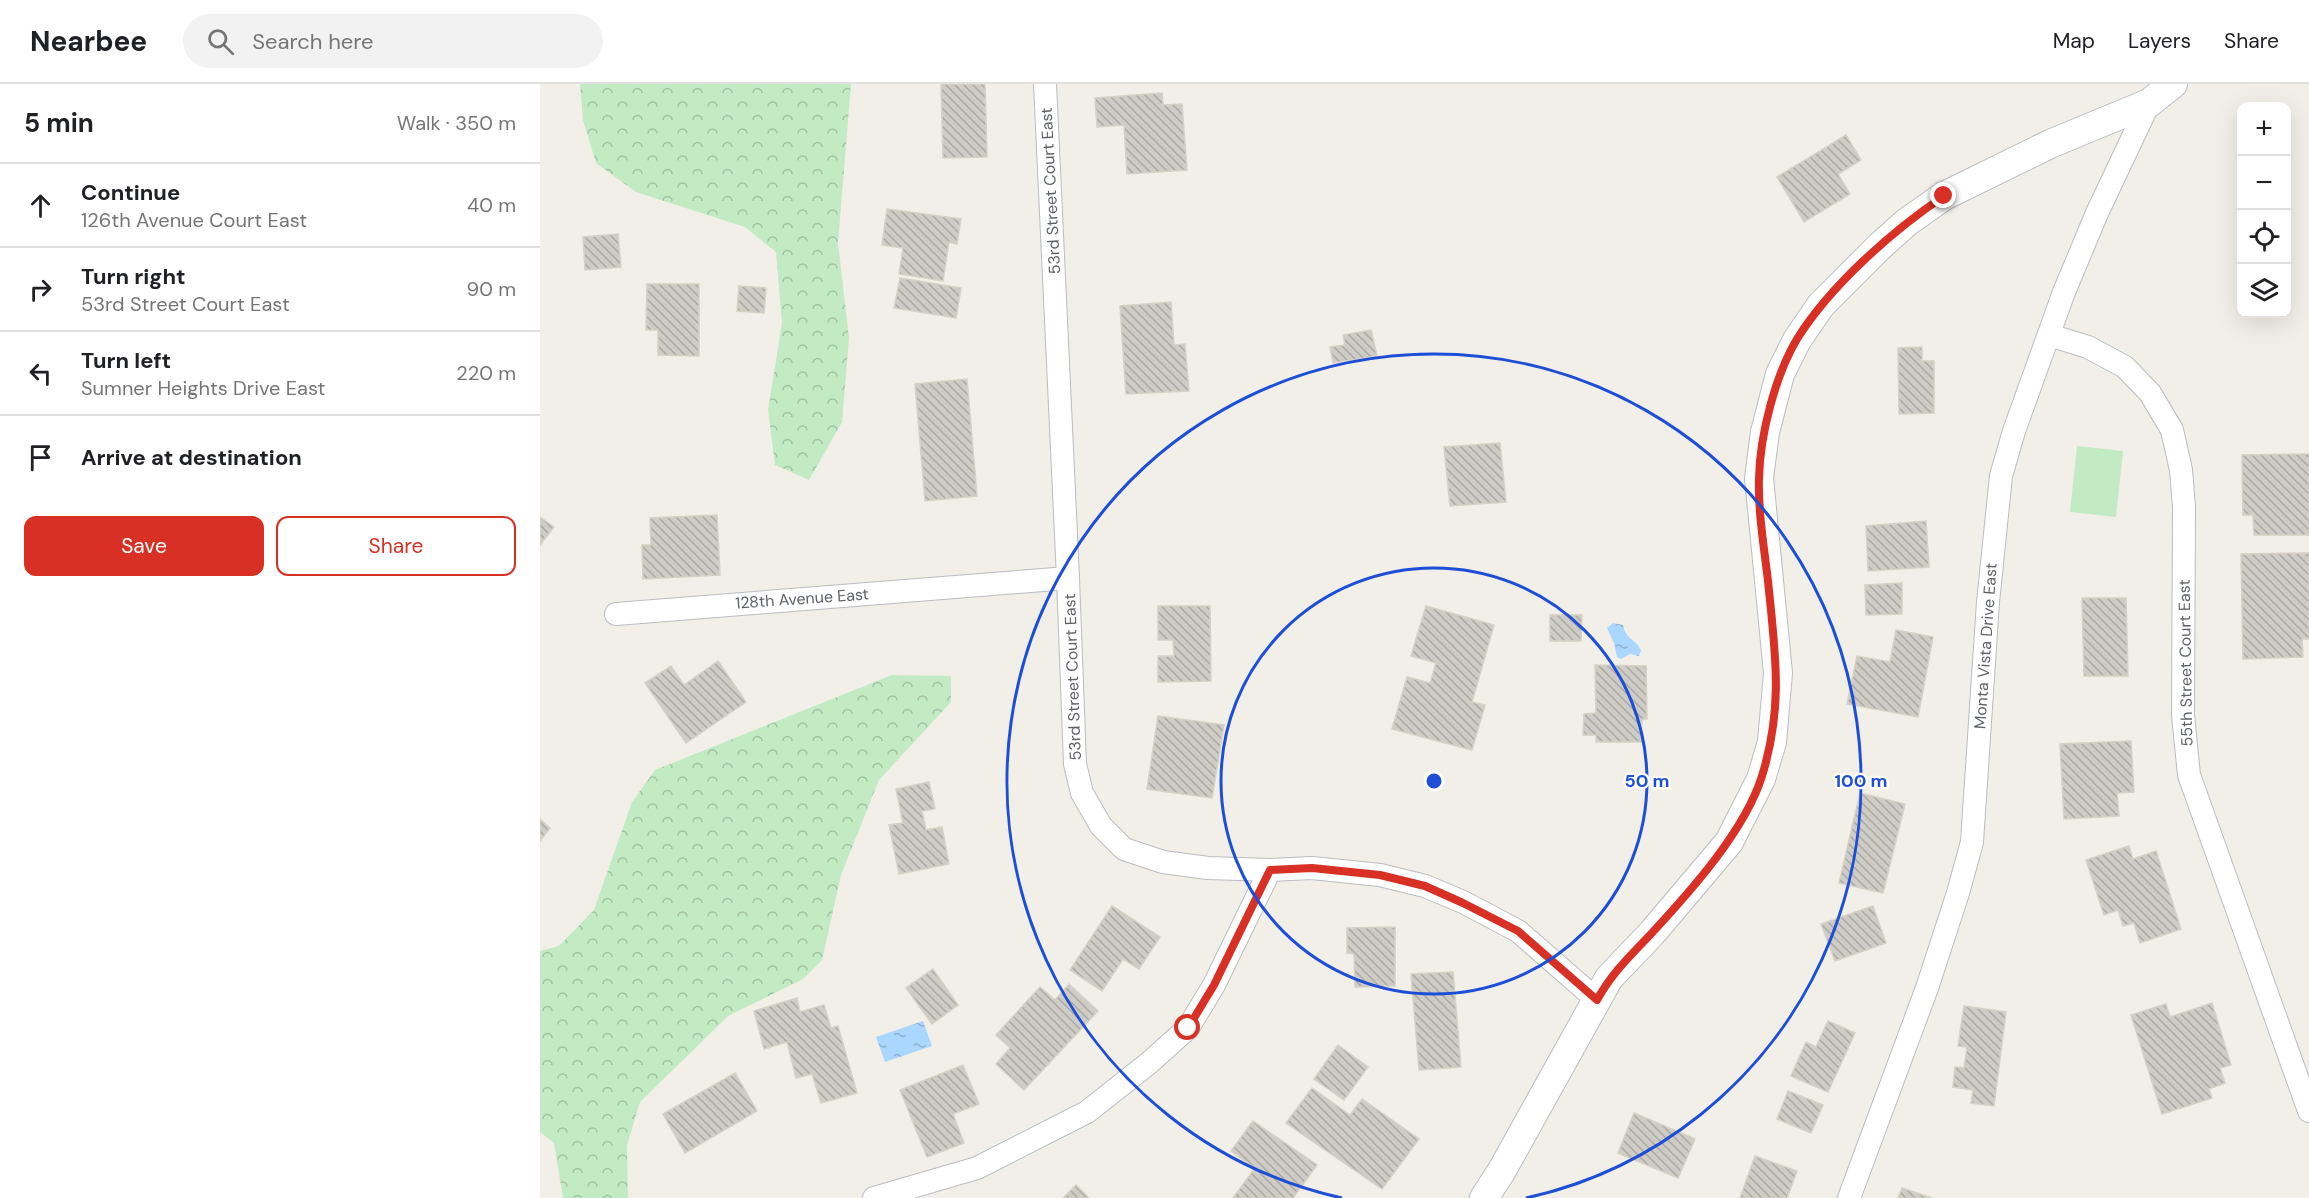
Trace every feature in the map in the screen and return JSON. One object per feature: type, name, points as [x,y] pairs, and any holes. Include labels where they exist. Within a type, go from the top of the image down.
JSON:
[{"type":"street","name":"53rd Street Court East","points":[[1045,84],[1075,764],[1082,793],[1101,826],[1124,849],[1163,862],[1208,868],[1270,870],[1312,868],[1380,875],[1425,886],[1518,931],[1597,1000]]},
{"type":"street","points":[[1484,1198],[1501,1172],[1609,978],[1652,933],[1729,842],[1761,779],[1772,742],[1778,673],[1759,478],[1765,432],[1780,374],[1797,340],[1821,305],[1879,248],[1907,222],[1944,196],[2050,144],[2149,103],[2173,84]]},
{"type":"street","name":"Monta Vista Drive East","points":[[1849,1198],[1927,988],[1972,842],[1989,591],[2001,476],[2014,431],[2049,335],[2097,213],[2149,103]]},
{"type":"street","name":"55th Street Court East","points":[[2049,335],[2088,347],[2125,367],[2150,393],[2172,430],[2181,470],[2184,507],[2183,715],[2189,775],[2309,1111]]},
{"type":"street","name":"128th Avenue East","points":[[616,614],[1068,578]]},
{"type":"street","points":[[874,1198],[977,1168],[1087,1112],[1149,1064],[1188,1028],[1214,985],[1270,870]]},
{"type":"green space","points":[[580,84],[851,84],[838,243],[849,338],[842,422],[809,480],[775,465],[768,410],[782,323],[776,252],[745,227],[636,192],[596,163],[583,120]]},
{"type":"green space","points":[[2077,446],[2123,451],[2116,517],[2070,512]]},
{"type":"green space","points":[[892,675],[951,676],[951,702],[879,780],[841,875],[822,960],[803,979],[728,1016],[640,1102],[627,1145],[628,1198],[563,1198],[554,1143],[540,1132],[540,951],[559,946],[594,910],[632,802],[655,770]]},
{"type":"water","points":[[1613,623],[1623,625],[1626,634],[1641,650],[1639,656],[1630,654],[1621,659],[1617,657],[1607,628]]},
{"type":"water","points":[[923,1021],[932,1046],[885,1062],[876,1037]]},
{"type":"building","points":[[941,84],[985,84],[987,157],[943,158]]},
{"type":"building","points":[[1162,93],[1163,105],[1182,104],[1187,170],[1127,174],[1124,125],[1097,127],[1095,98]]},
{"type":"building","points":[[1846,135],[1861,160],[1838,174],[1850,194],[1804,222],[1777,177]]},
{"type":"building","points":[[887,209],[961,219],[957,244],[949,242],[943,281],[899,274],[903,248],[882,245]]},
{"type":"building","points":[[618,234],[621,267],[585,270],[583,237]]},
{"type":"building","points":[[900,278],[961,288],[956,318],[894,308]]},
{"type":"building","points":[[647,284],[699,284],[699,356],[658,355],[658,330],[646,330]]},
{"type":"building","points":[[739,286],[766,288],[764,313],[737,311]]},
{"type":"building","points":[[1171,302],[1174,345],[1185,344],[1189,391],[1126,394],[1120,306]]},
{"type":"building","points":[[1371,330],[1377,356],[1333,363],[1330,347],[1345,345],[1343,335]]},
{"type":"building","points":[[1922,347],[1922,361],[1934,361],[1934,413],[1899,414],[1898,348]]},
{"type":"building","points":[[967,379],[977,496],[925,501],[915,384]]},
{"type":"building","points":[[1500,443],[1506,502],[1450,506],[1444,447]]},
{"type":"building","points":[[2309,454],[2309,535],[2254,535],[2253,515],[2243,515],[2242,455]]},
{"type":"building","points":[[717,515],[720,575],[643,579],[642,545],[651,545],[650,518]]},
{"type":"building","points":[[540,517],[554,527],[540,545]]},
{"type":"building","points":[[1926,521],[1929,567],[1868,571],[1866,526]]},
{"type":"building","points":[[2309,553],[2309,639],[2302,639],[2303,657],[2243,659],[2241,554]]},
{"type":"building","points":[[1902,583],[1902,614],[1866,615],[1865,585]]},
{"type":"building","points":[[2082,598],[2126,598],[2128,676],[2084,676]]},
{"type":"building","points":[[1158,606],[1210,606],[1211,681],[1158,682],[1158,656],[1174,656],[1173,640],[1158,640]]},
{"type":"building","points":[[1426,606],[1494,625],[1472,702],[1485,705],[1472,750],[1392,729],[1407,677],[1430,683],[1436,663],[1411,656]]},
{"type":"building","points":[[1550,615],[1582,615],[1581,641],[1550,641]]},
{"type":"building","points":[[1896,630],[1933,637],[1918,717],[1847,704],[1857,656],[1890,662]]},
{"type":"building","points":[[718,661],[746,702],[686,743],[645,683],[671,666],[684,685]]},
{"type":"building","points":[[1595,665],[1646,666],[1647,719],[1642,719],[1641,742],[1596,742],[1596,735],[1583,735],[1584,714],[1596,713]]},
{"type":"building","points":[[1158,716],[1224,725],[1212,798],[1147,789]]},
{"type":"building","points":[[2131,741],[2134,792],[2117,793],[2119,816],[2064,819],[2060,744]]},
{"type":"building","points":[[929,782],[935,809],[922,811],[926,830],[942,827],[949,864],[899,874],[889,825],[903,823],[896,789]]},
{"type":"building","points":[[1860,793],[1905,804],[1883,893],[1839,883]]},
{"type":"building","points":[[540,819],[550,828],[540,841]]},
{"type":"building","points":[[2129,846],[2133,859],[2156,851],[2181,929],[2140,943],[2134,923],[2123,926],[2118,910],[2104,915],[2086,860]]},
{"type":"building","points":[[1112,906],[1160,937],[1139,969],[1123,959],[1102,991],[1070,970]]},
{"type":"building","points":[[1873,906],[1886,943],[1835,961],[1821,924]]},
{"type":"building","points":[[1395,927],[1395,986],[1355,987],[1354,954],[1347,953],[1347,928]]},
{"type":"building","points":[[933,969],[958,1005],[932,1024],[906,988]]},
{"type":"building","points":[[1453,972],[1461,1067],[1419,1070],[1411,974]]},
{"type":"building","points":[[1069,984],[1098,1011],[1024,1090],[996,1064],[1010,1048],[996,1035],[1040,987],[1055,1000]]},
{"type":"building","points":[[797,998],[800,1012],[824,1005],[831,1028],[838,1026],[857,1093],[821,1103],[812,1074],[796,1078],[787,1042],[764,1049],[754,1011]]},
{"type":"building","points":[[2212,1003],[2231,1065],[2220,1068],[2225,1083],[2209,1089],[2212,1098],[2162,1114],[2131,1015],[2166,1004],[2170,1017]]},
{"type":"building","points":[[1964,1006],[2006,1012],[1994,1106],[1971,1103],[1973,1090],[1953,1087],[1955,1067],[1964,1068],[1967,1047],[1958,1046]]},
{"type":"building","points":[[1828,1021],[1855,1033],[1828,1092],[1791,1076],[1806,1042],[1816,1047]]},
{"type":"building","points":[[1338,1045],[1368,1067],[1344,1100],[1314,1079]]},
{"type":"building","points":[[963,1065],[979,1104],[953,1114],[964,1143],[927,1157],[900,1090]]},
{"type":"building","points":[[735,1073],[757,1111],[685,1153],[663,1114]]},
{"type":"building","points":[[1312,1088],[1350,1115],[1362,1099],[1419,1139],[1382,1189],[1286,1123]]},
{"type":"building","points":[[1788,1091],[1823,1105],[1811,1133],[1777,1119]]},
{"type":"building","points":[[1634,1113],[1695,1139],[1678,1178],[1618,1153]]},
{"type":"building","points":[[1253,1121],[1317,1165],[1293,1198],[1233,1198],[1255,1168],[1231,1151]]},
{"type":"building","points":[[1755,1156],[1797,1171],[1787,1198],[1740,1198]]},
{"type":"building","points":[[1076,1185],[1089,1198],[1063,1198]]},
{"type":"building","points":[[1902,1188],[1932,1198],[1898,1198]]},
{"type":"route","points":[[1188,1028],[1214,985],[1270,870],[1312,868],[1380,875],[1425,886],[1518,931],[1597,1000],[1609,978],[1652,933],[1729,842],[1761,779],[1772,742],[1778,673],[1764,548],[1759,478],[1765,432],[1780,374],[1797,340],[1821,305],[1907,222],[1944,196]]}]
